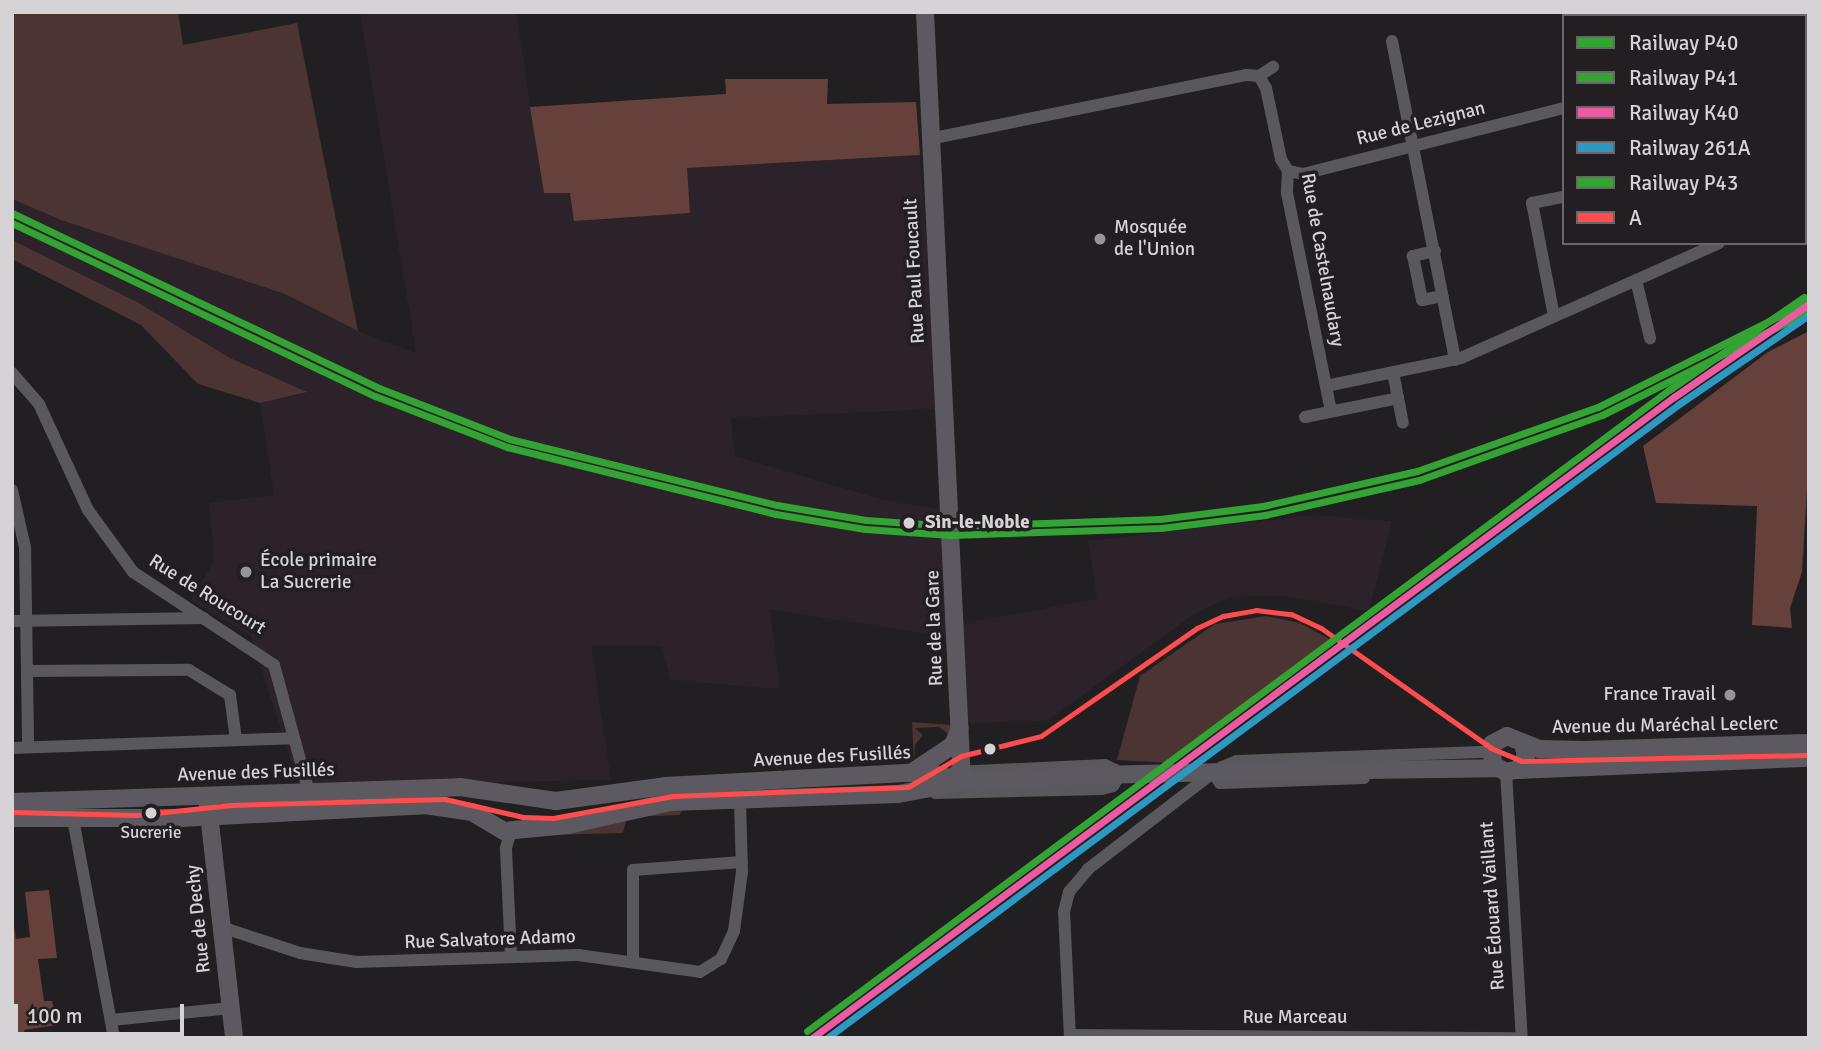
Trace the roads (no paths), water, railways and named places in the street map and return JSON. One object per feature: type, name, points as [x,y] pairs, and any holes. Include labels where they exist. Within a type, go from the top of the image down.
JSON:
[{"type":"main road","name":"Rue Paul Foucault","points":[[925,12],[929,139],[952,526]]},
{"type":"main road","name":"Rue de la Gare","points":[[952,526],[962,776]]},
{"type":"main road","points":[[905,775],[951,747],[961,728]]},
{"type":"main road","points":[[1456,765],[1488,751],[1505,736],[1523,744]]},
{"type":"main road","name":"Avenue du Maréchal Leclerc","points":[[1523,744],[1539,749],[1612,750],[1809,743]]},
{"type":"main road","name":"Rue Édouard Vaillant","points":[[1488,751],[1504,770],[1526,758],[1523,744]]},
{"type":"main road","name":"Avenue du Maréchal Leclerc","points":[[1504,770],[1809,758]]},
{"type":"main road","points":[[962,776],[1222,774],[1456,765],[1504,770]]},
{"type":"main road","name":"Avenue des Fusillés","points":[[12,802],[460,787],[567,801],[657,786],[905,775],[962,776]]},
{"type":"main road","name":"Avenue des Fusillés","points":[[12,818],[209,817],[439,806],[472,812],[503,827],[568,825],[654,803],[916,791],[962,776]]},
{"type":"main road","points":[[508,794],[524,812],[503,827],[486,802],[508,794]]},
{"type":"main road","name":"Rue de Dechy","points":[[207,795],[234,1038]]},
{"type":"street","points":[[1392,41],[1455,360]]},
{"type":"street","points":[[929,139],[1247,75],[1259,76],[1273,67]]},
{"type":"street","name":"Rue de Castelnaudary","points":[[1259,76],[1266,88],[1281,159],[1288,171],[1287,193],[1331,411]]},
{"type":"street","name":"Rue de Lezignan","points":[[1288,171],[1303,174],[1562,108]]},
{"type":"street","points":[[1554,316],[1532,204],[1562,197]]},
{"type":"street","points":[[1326,386],[1455,360],[1715,245]]},
{"type":"street","points":[[1434,251],[1413,256],[1422,300],[1443,296]]},
{"type":"street","points":[[1636,280],[1650,338]]},
{"type":"street","points":[[1393,372],[1403,423]]},
{"type":"street","name":"Rue de Roucourt","points":[[12,373],[39,404],[88,510],[133,572],[274,665],[308,792]]},
{"type":"street","points":[[1305,417],[1398,398]]},
{"type":"street","points":[[12,491],[25,547],[28,747]]},
{"type":"street","points":[[12,621],[205,618]]},
{"type":"street","points":[[27,671],[189,670],[230,695],[236,740]]},
{"type":"street","points":[[12,748],[294,738]]},
{"type":"street","points":[[1070,1036],[1064,912],[1069,892],[1088,869],[1192,788],[1222,774],[1237,761],[1488,751]]},
{"type":"street","name":"Avenue des Fusillés","points":[[916,791],[1102,789],[1113,786],[1118,778],[1115,769],[1105,765],[962,776]]},
{"type":"street","name":"Avenue du Maréchal Leclerc","points":[[1222,774],[1478,775],[1504,770]]},
{"type":"street","name":"Rue Édouard Vaillant","points":[[1504,770],[1521,1038]]},
{"type":"street","points":[[308,792],[325,810]]},
{"type":"street","name":"Rue Salvatore Adamo","points":[[221,927],[307,954],[356,962],[578,955],[691,973],[717,963],[734,931],[742,862],[740,799]]},
{"type":"street","points":[[73,819],[104,1006],[111,1020],[114,1038]]},
{"type":"street","points":[[503,827],[511,956]]},
{"type":"street","points":[[633,962],[633,870],[742,862]]},
{"type":"street","points":[[111,1020],[230,1009]]},
{"type":"street","name":"Rue Marceau","points":[[1070,1036],[1521,1038]]},
{"type":"rail line","name":"P40","points":[[12,213],[379,388],[510,439],[777,505],[866,520],[952,526],[1160,519],[1263,506],[1417,471],[1598,407],[1809,301]]},
{"type":"rail line","name":"P41","points":[[12,223],[375,396],[507,447],[776,514],[865,529],[951,535],[1161,528],[1265,515],[1419,480],[1602,415],[1809,311]]},
{"type":"rail line","name":"P43","points":[[807,1031],[1669,390],[1804,297]]},
{"type":"rail line","name":"K40","points":[[812,1038],[1674,397],[1809,304]]},
{"type":"rail line","name":"261A","points":[[827,1038],[1679,404],[1809,315]]},
{"type":"place","name":"Mosquée de l'Union","points":[[1100,239]]},
{"type":"place","name":"Sin-le-Noble","points":[[909,523]]},
{"type":"place","name":"École primaire La Sucrerie","points":[[246,572]]},
{"type":"place","name":"France Travail","points":[[1730,695]]},
{"type":"place","name":"Sucrerie","points":[[151,813]]}]
